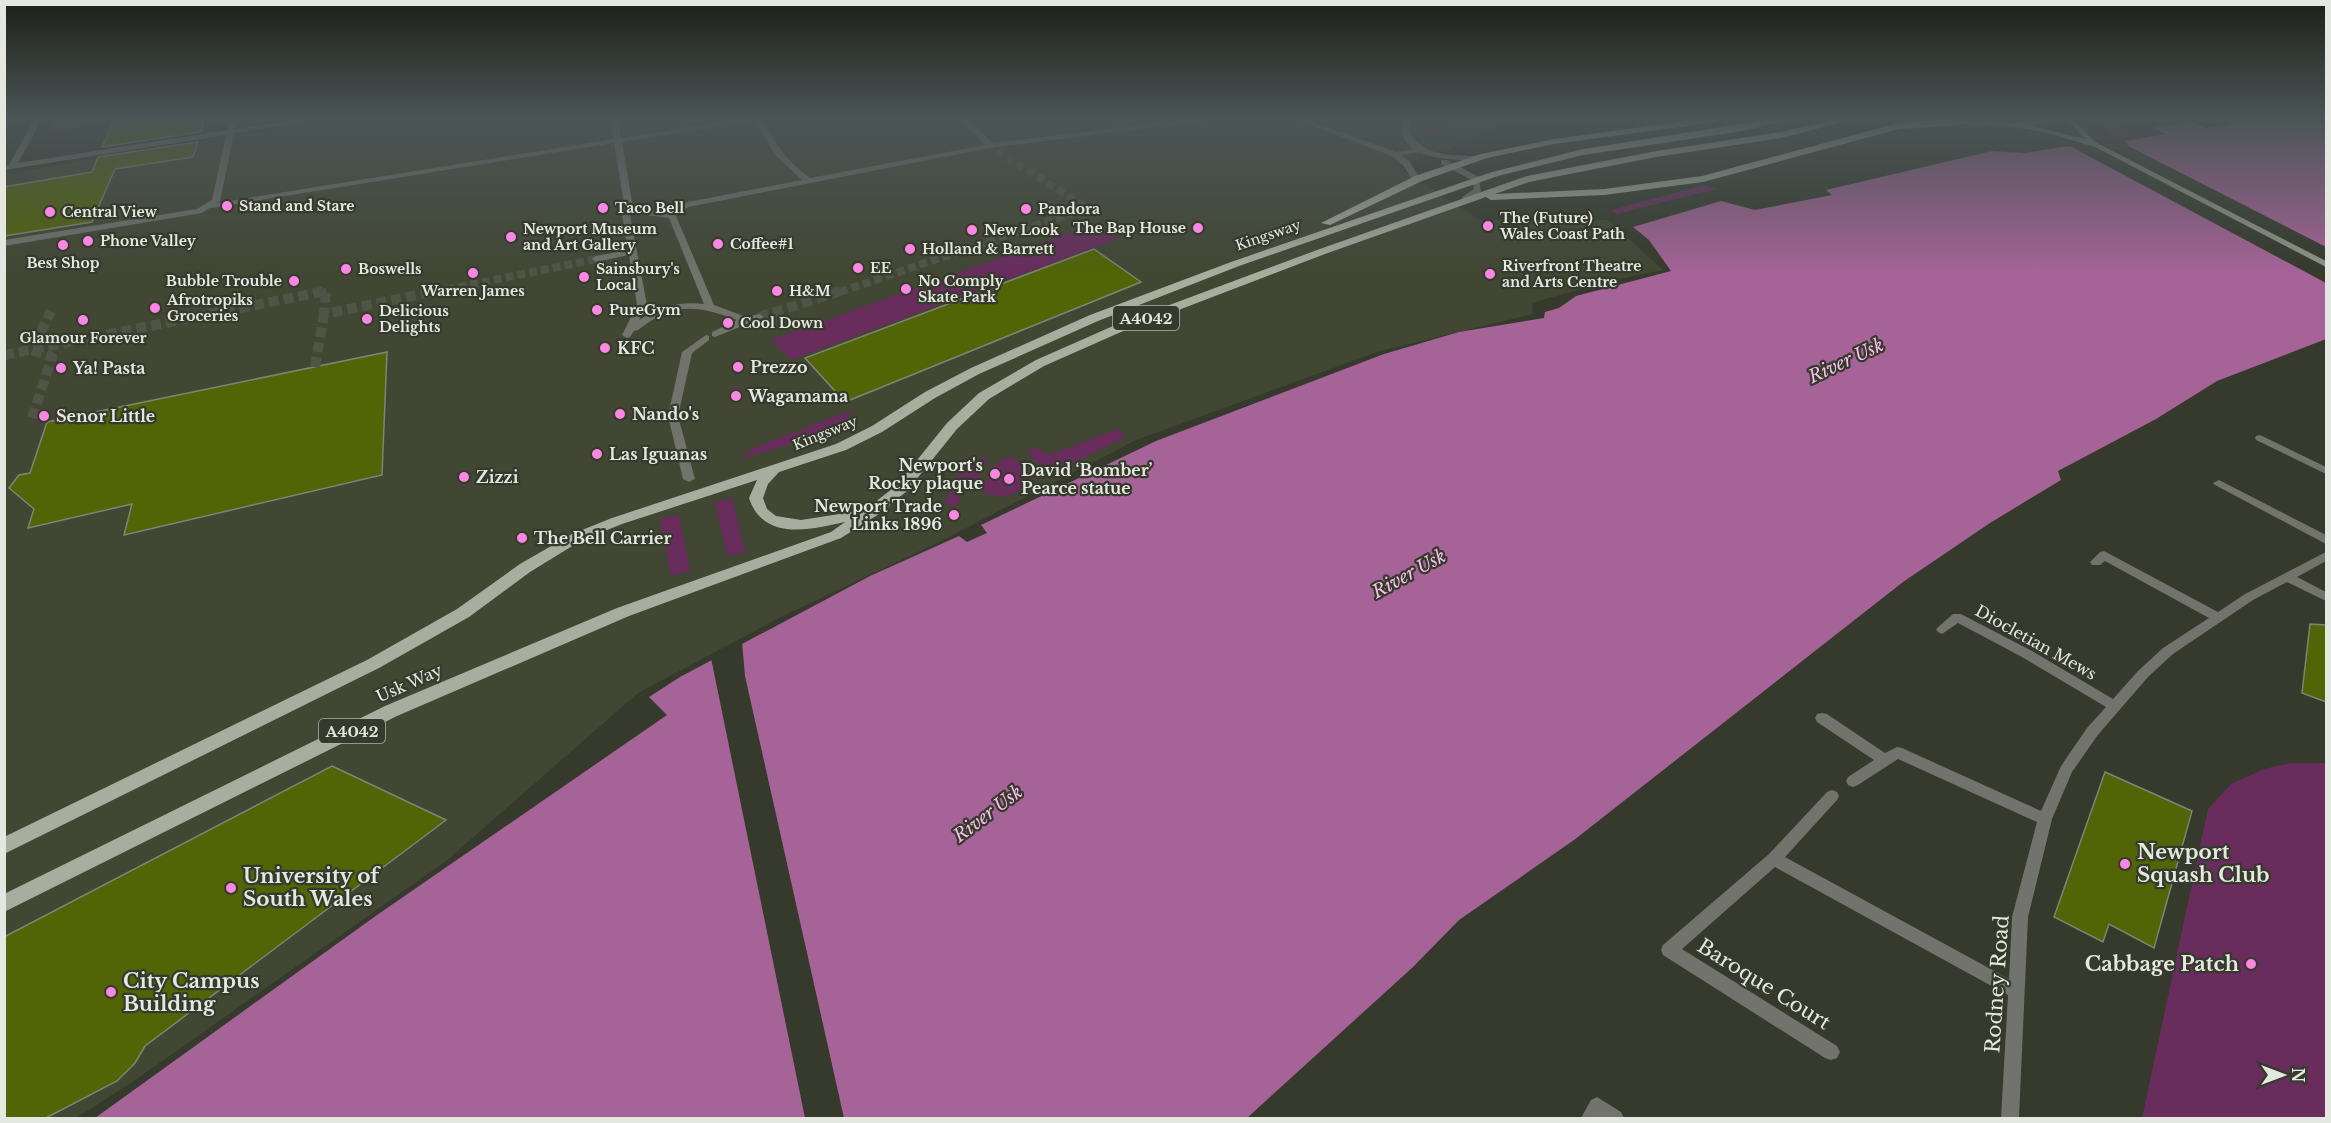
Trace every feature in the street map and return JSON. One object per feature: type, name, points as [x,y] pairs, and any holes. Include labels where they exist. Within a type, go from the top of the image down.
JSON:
[{"type":"main road","name":"A4042","points":[[1235,264],[1442,169]]},
{"type":"main road","name":"Kingsway","points":[[693,497],[858,439],[930,395],[1011,354],[1094,318],[1235,264],[1476,179],[1514,169]]},
{"type":"main road","name":"Kingsway","points":[[710,582],[820,542],[874,511],[916,474],[961,416],[1010,378],[1172,307],[1465,199],[1538,176],[1573,169]]},
{"type":"main road","name":"A4042","points":[[1465,199],[1604,192],[1703,179],[1738,169]]},
{"type":"main road","points":[[2145,169],[2326,264]]},
{"type":"main road","name":"Kingsway","points":[[780,468],[762,482],[756,498],[759,510],[775,521],[810,524],[874,511]]},
{"type":"main road","name":"Usk Way","points":[[4,846],[373,664],[463,613],[525,568],[578,537],[617,521],[693,497]]},
{"type":"main road","name":"Usk Way","points":[[4,904],[391,711],[623,612],[710,582]]},
{"type":"street","points":[[211,206],[216,201],[222,169]]},
{"type":"street","points":[[4,243],[437,169]]},
{"type":"street","points":[[623,169],[629,210],[626,216],[642,305],[627,335],[660,310],[693,305],[710,307],[745,320]]},
{"type":"street","points":[[793,169],[810,182]]},
{"type":"street","points":[[672,216],[676,210],[686,205],[873,169]]},
{"type":"street","points":[[1410,169],[1417,180]]},
{"type":"street","points":[[1460,169],[1476,179],[1478,190],[1465,199]]},
{"type":"street","points":[[629,210],[650,215],[672,216]]},
{"type":"street","points":[[672,216],[710,307]]},
{"type":"street","points":[[596,259],[632,252]]},
{"type":"street","points":[[689,479],[675,424],[674,404],[687,352],[711,336],[745,320],[759,317]]},
{"type":"street","points":[[2260,438],[2326,471]]},
{"type":"street","points":[[2219,483],[2326,540]]},
{"type":"street","points":[[2096,562],[2104,555],[2218,616]]},
{"type":"street","name":"Rodney Road","points":[[2010,1119],[2020,917],[2045,819],[2066,770],[2092,732],[2143,674],[2168,651],[2218,616],[2326,556]]},
{"type":"street","points":[[2288,577],[2326,597]]},
{"type":"street","name":"Diocletian Mews","points":[[1942,629],[1957,617],[2027,654],[2115,706]]},
{"type":"street","points":[[1822,718],[1883,759]]},
{"type":"street","points":[[1853,781],[1883,759],[1897,752],[2045,819]]},
{"type":"street","name":"Baroque Court","points":[[1831,1052],[1669,950],[1774,859],[1832,796]]},
{"type":"street","points":[[1774,859],[2016,991]]},
{"type":"street","points":[[1590,1119],[1597,1106],[1615,1119]]},
{"type":"shaded area","points":[[32,169],[1401,169],[1480,220],[1608,220],[1663,270],[1609,281],[1532,303],[1533,314],[1380,351],[1136,440],[939,542],[779,618],[638,693],[446,861],[131,1083],[76,1118],[5,1118],[5,174]]},
{"type":"shaded area","points":[[1705,185],[1716,189],[1617,214],[1611,210]]},
{"type":"shaded area","points":[[1093,224],[1117,239],[791,360],[771,340]]},
{"type":"shaded area","points":[[851,412],[843,427],[836,431],[740,459],[754,448]]},
{"type":"shaded area","points":[[1118,429],[1126,437],[1058,470],[1046,471],[1026,452],[1037,447],[1048,455]]},
{"type":"shaded area","points":[[1008,457],[1018,460],[1034,479],[1033,484],[1005,497],[985,493],[981,489],[995,464]]},
{"type":"shaded area","points":[[966,458],[988,459],[974,491],[963,491],[957,505],[952,507],[945,502]]},
{"type":"shaded area","points":[[732,498],[745,552],[727,556],[715,502]]},
{"type":"shaded area","points":[[679,515],[690,571],[671,576],[660,519]]},
{"type":"shaded area","name":"Cabbage Patch","points":[[2290,763],[2326,763],[2326,1118],[2142,1118],[2208,809],[2231,784],[2264,769]]},
{"type":"water","name":"River Usk","points":[[1914,169],[2326,169],[2326,339],[2217,381],[2156,419],[2058,471],[2061,480],[1990,523],[1903,582],[1574,840],[1459,920],[1413,967],[1247,1118],[95,1118],[377,915],[667,715],[649,697],[680,677],[870,576],[959,536],[967,542],[987,533],[981,525],[1156,441],[1384,354],[1459,332],[1544,318],[1545,312],[1559,308],[1576,296],[1671,271],[1649,240],[1633,227],[1721,201],[1755,210],[1832,195],[1826,190]]},
{"type":"pier","points":[[2114,169],[2174,169],[2326,247],[2326,283]]},
{"type":"pier","points":[[742,642],[745,676],[844,1118],[805,1118],[711,658]]},
{"type":"building","name":"Central View","points":[[93,169],[115,169],[92,222],[4,236],[4,187],[92,172]]},
{"type":"building","points":[[1094,249],[1141,282],[845,402],[805,358]]},
{"type":"building","points":[[387,352],[382,475],[124,535],[132,504],[28,528],[34,509],[9,488],[19,475],[30,473],[47,422]]},
{"type":"building","points":[[2310,624],[2326,625],[2326,702],[2302,693]]},
{"type":"building","name":"University of South Wales","points":[[332,766],[446,820],[145,1046],[135,1063],[117,1081],[44,1119],[4,1119],[4,937]]},
{"type":"building","name":"Newport Squash Club","points":[[2105,772],[2192,811],[2154,948],[2109,924],[2103,942],[2054,917]]},
{"type":"tunnel","points":[[840,292],[1087,208],[1027,169]]},
{"type":"tunnel","points":[[435,292],[596,259]]},
{"type":"tunnel","points":[[324,314],[442,290]]},
{"type":"tunnel","points":[[759,317],[844,290]]},
{"type":"tunnel","points":[[32,349],[326,292]]},
{"type":"tunnel","points":[[324,314],[326,292]]},
{"type":"tunnel","points":[[32,349],[51,311]]},
{"type":"tunnel","points":[[315,367],[324,314]]},
{"type":"tunnel","points":[[4,355],[32,349]]},
{"type":"tunnel","points":[[32,349],[52,357],[32,418]]},
{"type":"place","name":"Stand and Stare","points":[[227,206]]},
{"type":"place","name":"Taco Bell","points":[[603,208]]},
{"type":"place","name":"Pandora","points":[[1026,209]]},
{"type":"place","name":"Central View","points":[[50,212]]},
{"type":"place","name":"The (Future) Wales Coast Path","points":[[1488,226]]},
{"type":"place","name":"The Bap House","points":[[1198,228]]},
{"type":"place","name":"New Look","points":[[972,230]]},
{"type":"place","name":"Newport Museum and Art Gallery","points":[[511,237]]},
{"type":"place","name":"Phone Valley","points":[[88,241]]},
{"type":"place","name":"Coffee#1","points":[[718,244]]},
{"type":"place","name":"Best Shop","points":[[63,245]]},
{"type":"place","name":"Holland & Barrett","points":[[910,249]]},
{"type":"place","name":"EE","points":[[858,268]]},
{"type":"place","name":"Boswells","points":[[346,269]]},
{"type":"place","name":"Warren James","points":[[473,273]]},
{"type":"place","name":"Riverfront Theatre and Arts Centre","points":[[1490,274]]},
{"type":"place","name":"Sainsbury's Local","points":[[584,277]]},
{"type":"place","name":"Bubble Trouble","points":[[294,281]]},
{"type":"place","name":"No Comply Skate Park","points":[[906,289]]},
{"type":"place","name":"H&M","points":[[777,291]]},
{"type":"place","name":"Afrotropiks Groceries","points":[[155,308]]},
{"type":"place","name":"PureGym","points":[[597,310]]},
{"type":"place","name":"Delicious Delights","points":[[367,319]]},
{"type":"place","name":"Glamour Forever","points":[[83,320]]},
{"type":"place","name":"Cool Down","points":[[728,323]]},
{"type":"place","name":"KFC","points":[[605,348]]},
{"type":"place","name":"Prezzo","points":[[738,367]]},
{"type":"place","name":"Ya! Pasta","points":[[61,368]]},
{"type":"place","name":"Wagamama","points":[[736,396]]},
{"type":"place","name":"Nando's","points":[[620,414]]},
{"type":"place","name":"Senor Little","points":[[44,416]]},
{"type":"place","name":"Las Iguanas","points":[[597,454]]},
{"type":"place","name":"Newport's Rocky plaque","points":[[995,474]]},
{"type":"place","name":"Zizzi","points":[[464,477]]},
{"type":"place","name":"David ‘Bomber’ Pearce statue","points":[[1009,479]]},
{"type":"place","name":"Newport Trade Links 1896","points":[[954,515]]},
{"type":"place","name":"The Bell Carrier","points":[[522,538]]},
{"type":"place","name":"Newport Squash Club","points":[[2125,864]]},
{"type":"place","name":"University of South Wales","points":[[231,888]]},
{"type":"place","name":"Cabbage Patch","points":[[2251,964]]},
{"type":"place","name":"City Campus Building","points":[[111,992]]}]
